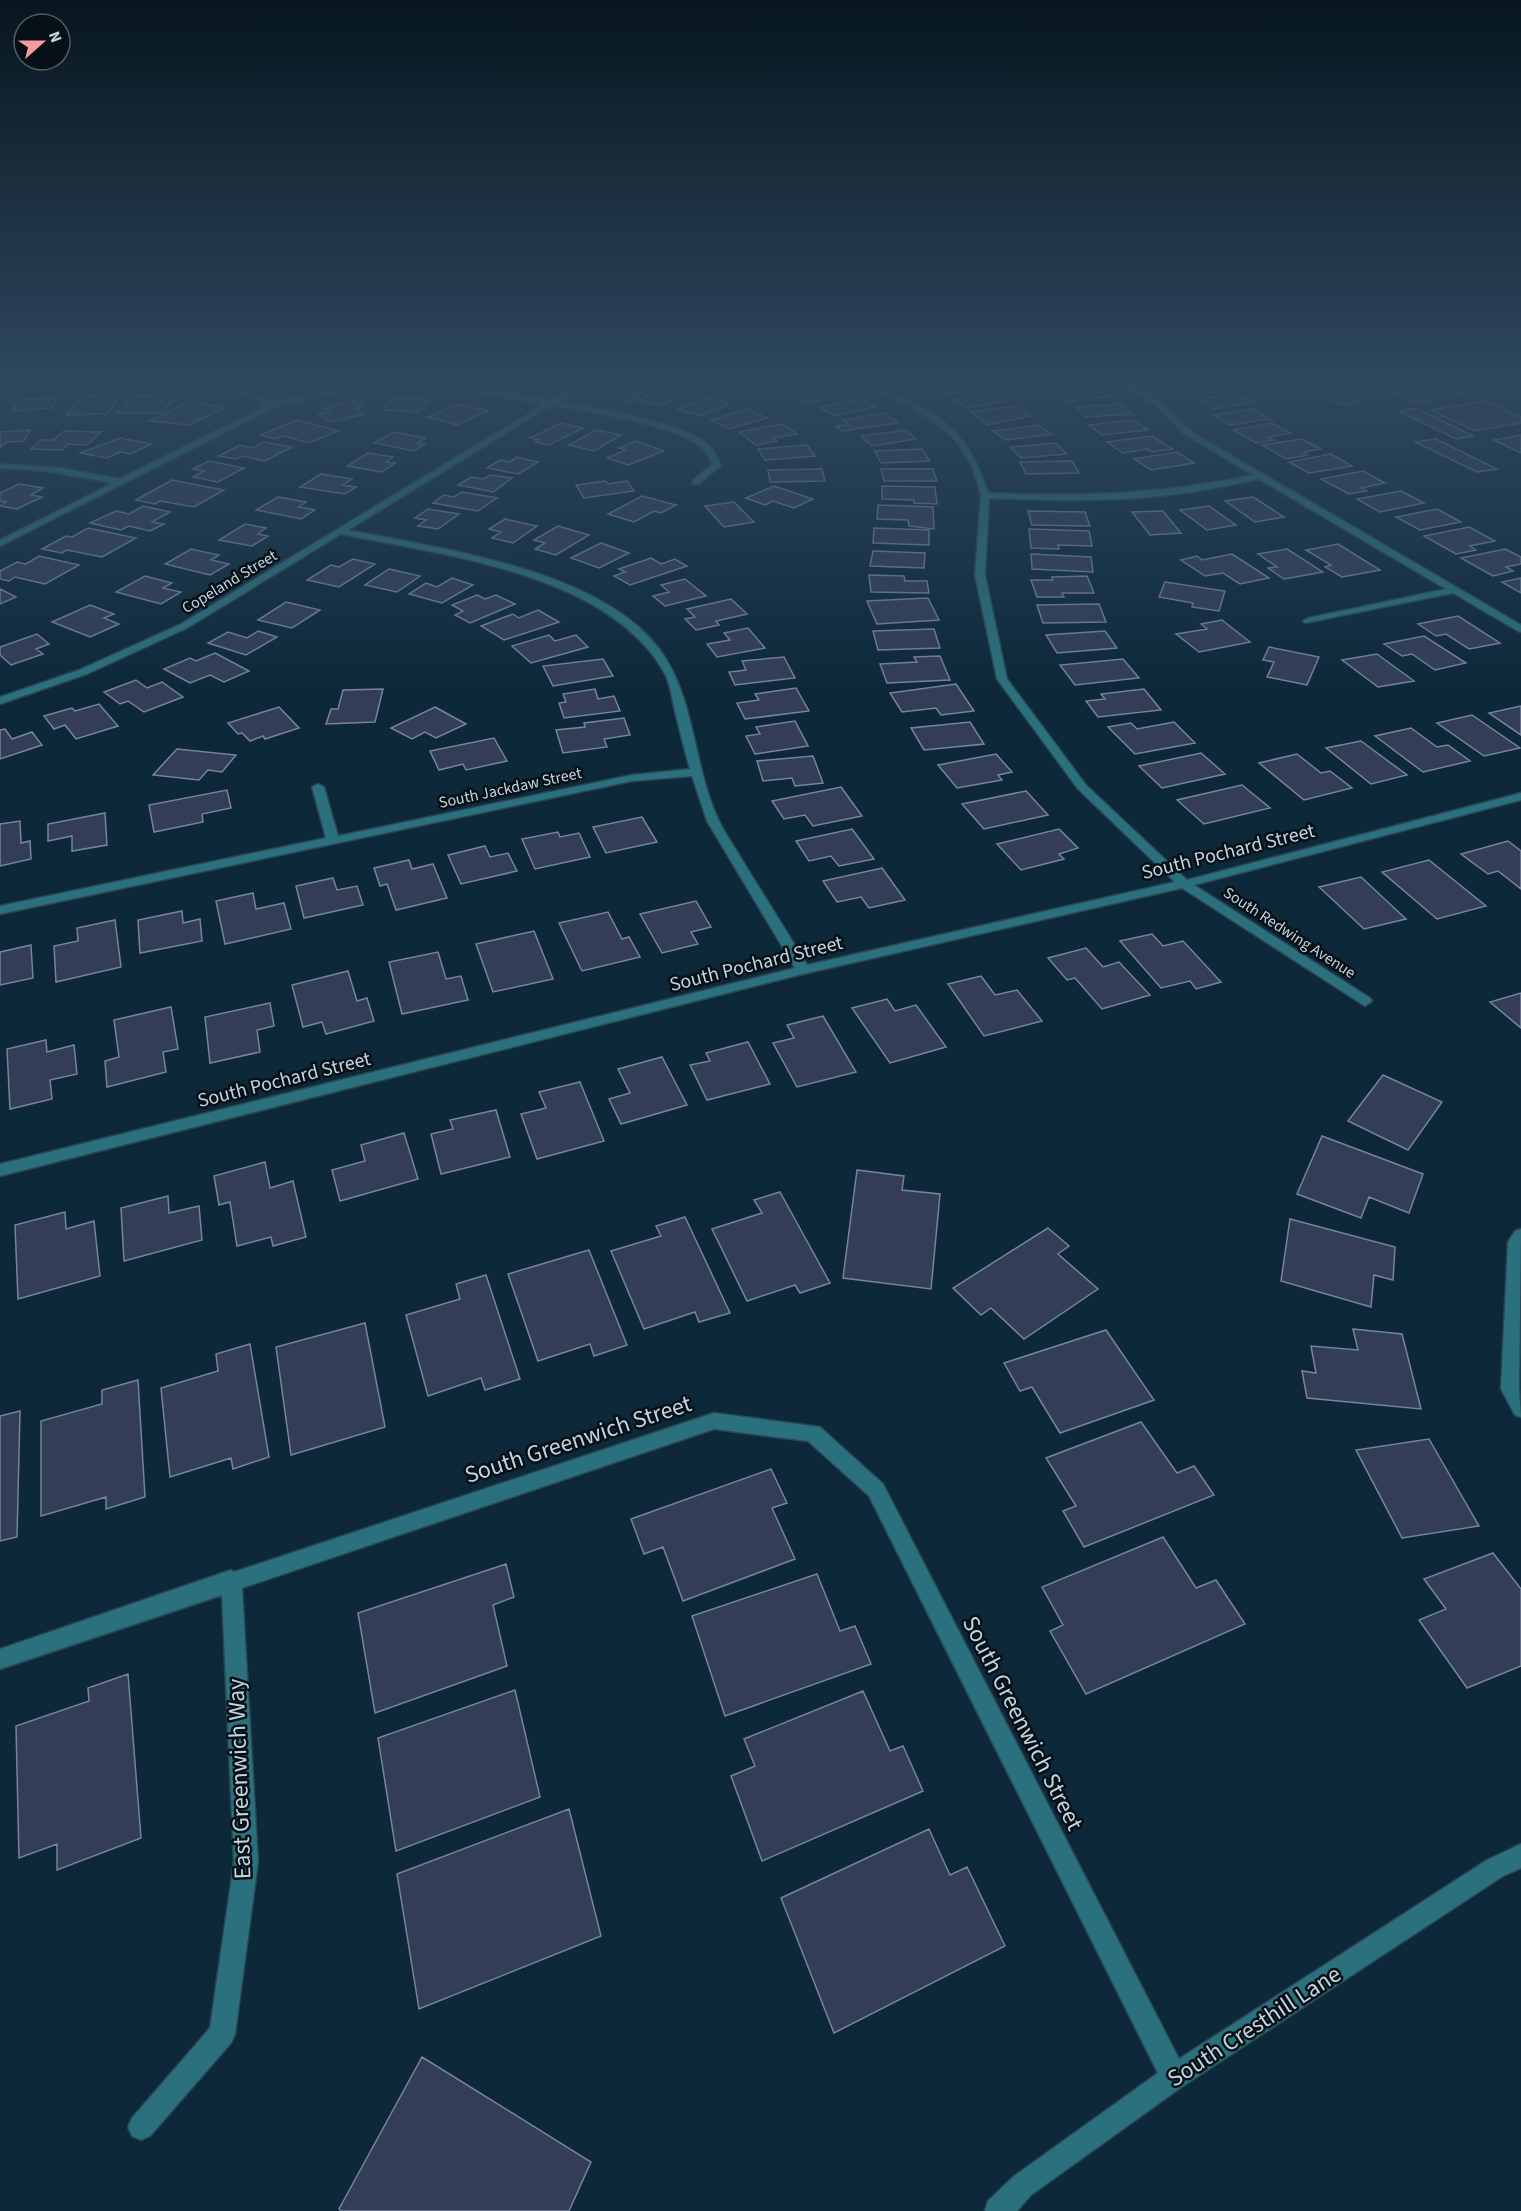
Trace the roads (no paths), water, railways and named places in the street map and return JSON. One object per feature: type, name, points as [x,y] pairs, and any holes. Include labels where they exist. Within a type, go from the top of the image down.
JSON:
[{"type":"street","points":[[0,543],[113,486]]},
{"type":"street","name":"Copeland Street","points":[[0,701],[83,672],[184,626],[412,486]]},
{"type":"street","name":"South Redwing Avenue","points":[[982,486],[985,495],[980,575],[1002,679],[1082,788],[1184,884],[1365,1001]]},
{"type":"street","points":[[985,495],[1049,498],[1122,497],[1208,486]]},
{"type":"street","points":[[1277,486],[1521,629]]},
{"type":"street","points":[[339,531],[488,561],[532,574],[602,605],[630,625],[656,651],[672,678],[696,772],[713,821],[803,970]]},
{"type":"street","points":[[1308,621],[1455,590]]},
{"type":"street","name":"South Jackdaw Street","points":[[0,910],[632,778],[696,772]]},
{"type":"street","points":[[318,786],[333,842]]},
{"type":"street","name":"South Pochard Street","points":[[0,1170],[803,970],[1184,884],[1521,796]]},
{"type":"street","points":[[1521,1235],[1516,1242],[1510,1389],[1521,1408]]},
{"type":"street","name":"South Greenwich Street","points":[[0,1659],[231,1580],[714,1421],[813,1433],[876,1490],[1174,2077]]},
{"type":"street","name":"East Greenwich Way","points":[[141,2127],[222,2034],[246,1862],[231,1580]]},
{"type":"street","name":"South Cresthill Lane","points":[[998,2211],[1022,2186],[1174,2077],[1495,1868],[1521,1856]]}]
